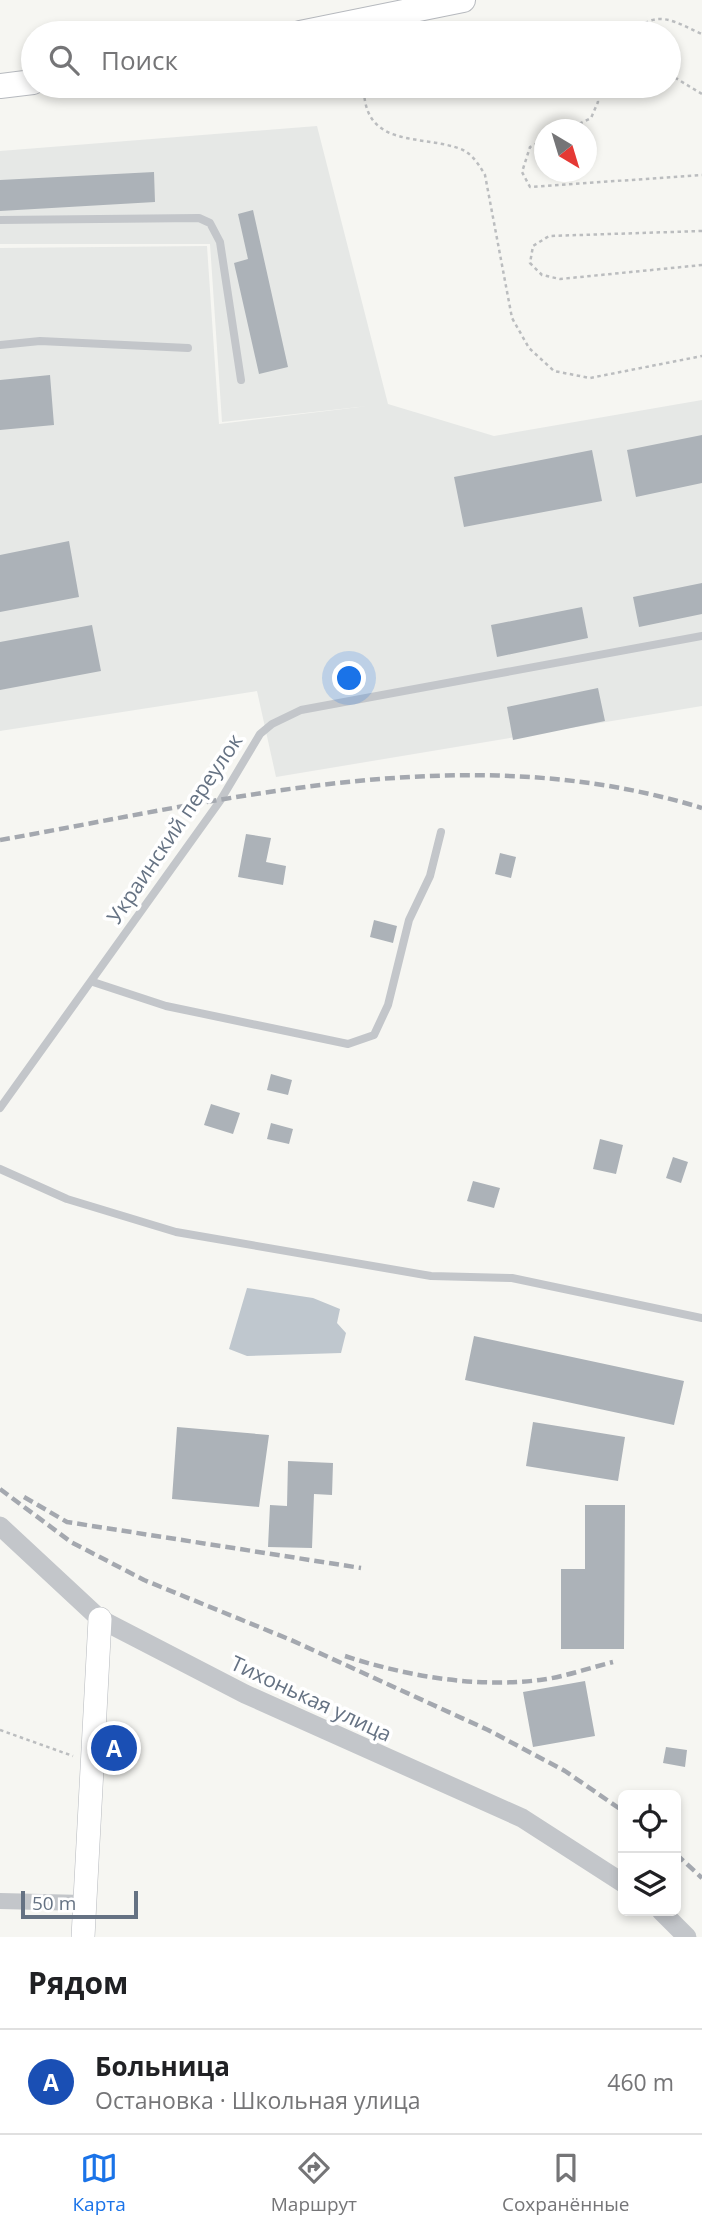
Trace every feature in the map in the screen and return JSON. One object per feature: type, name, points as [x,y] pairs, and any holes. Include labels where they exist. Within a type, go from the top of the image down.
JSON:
[{"type":"main road","points":[[359,21],[463,0]]},
{"type":"main road","points":[[0,86],[21,83]]},
{"type":"main road","points":[[83,1937],[100,1619]]},
{"type":"street","name":"Тихонькая улица","points":[[0,1526],[100,1619],[245,1694],[522,1818],[618,1881]]},
{"type":"street","points":[[0,1901],[84,1903]]},
{"type":"street","points":[[666,1916],[687,1937]]},
{"type":"lane","points":[[0,220],[204,219],[215,227],[220,242],[241,380]]},
{"type":"lane","points":[[0,345],[40,341],[188,348]]},
{"type":"lane","name":"Украинский переулок","points":[[0,1108],[93,982],[220,801],[255,741],[272,724],[302,710],[702,636]]},
{"type":"lane","points":[[93,982],[166,1006],[348,1044],[374,1035],[388,1005],[409,920],[430,876],[441,832]]},
{"type":"lane","points":[[0,1170],[67,1199],[176,1232],[431,1276],[512,1278],[702,1318]]},
{"type":"path","points":[[646,21],[663,17],[672,21]]},
{"type":"path","points":[[681,25],[702,34]]},
{"type":"path","points":[[681,81],[702,94]]},
{"type":"path","points":[[364,98],[365,110],[388,135],[460,148],[476,159],[485,174],[512,317],[529,348],[554,372],[590,378],[702,356]]},
{"type":"path","points":[[589,119],[598,98]]},
{"type":"path","points":[[534,145],[530,147],[522,172],[530,187],[702,175]]},
{"type":"path","points":[[702,231],[549,236],[533,246],[530,263],[542,275],[560,279],[702,265]]},
{"type":"path","points":[[0,1730],[94,1764]]},
{"type":"shaded area","points":[[317,126],[388,404],[494,436],[702,400],[702,706],[276,777],[257,691],[0,731],[0,248],[207,246],[219,424],[368,406],[222,422],[210,244],[0,244],[0,151]]},
{"type":"shaded area","points":[[247,1288],[313,1298],[340,1309],[337,1323],[346,1333],[341,1353],[247,1356],[229,1349]]},
{"type":"building","points":[[154,172],[155,202],[0,211],[0,180]]},
{"type":"building","points":[[253,210],[288,367],[259,374],[234,263],[248,259],[238,214]]},
{"type":"building","points":[[50,375],[54,425],[0,430],[0,380]]},
{"type":"building","points":[[702,435],[702,483],[636,497],[627,450]]},
{"type":"building","points":[[592,450],[602,501],[464,527],[454,477]]},
{"type":"building","points":[[69,541],[79,597],[0,612],[0,555]]},
{"type":"building","points":[[702,583],[702,614],[639,627],[633,597]]},
{"type":"building","points":[[582,607],[588,638],[497,657],[491,625]]},
{"type":"building","points":[[92,625],[101,671],[0,690],[0,642]]},
{"type":"building","points":[[598,688],[605,721],[513,740],[507,707]]},
{"type":"building","points":[[246,834],[271,838],[266,862],[286,866],[283,885],[238,877]]},
{"type":"building","points":[[500,853],[516,857],[511,878],[495,874]]},
{"type":"building","points":[[374,920],[397,926],[393,943],[370,937]]},
{"type":"building","points":[[271,1074],[292,1080],[288,1095],[267,1090]]},
{"type":"building","points":[[211,1104],[240,1113],[233,1134],[204,1125]]},
{"type":"building","points":[[271,1123],[293,1129],[289,1144],[267,1139]]},
{"type":"building","points":[[600,1139],[623,1145],[616,1174],[593,1169]]},
{"type":"building","points":[[673,1157],[688,1162],[681,1183],[666,1178]]},
{"type":"building","points":[[473,1181],[500,1188],[494,1208],[467,1201]]},
{"type":"building","points":[[474,1336],[684,1381],[674,1425],[465,1380]]},
{"type":"building","points":[[533,1422],[625,1437],[618,1481],[526,1466]]},
{"type":"building","points":[[177,1427],[269,1435],[259,1507],[172,1499]]},
{"type":"building","points":[[288,1461],[333,1463],[332,1495],[314,1494],[312,1548],[268,1547],[270,1505],[287,1506]]},
{"type":"building","points":[[585,1505],[625,1505],[624,1649],[561,1649],[561,1569],[585,1569]]},
{"type":"building","points":[[585,1681],[595,1736],[533,1747],[523,1692]]},
{"type":"building","points":[[666,1747],[687,1750],[685,1767],[663,1763]]},
{"type":"railway","points":[[0,840],[263,793],[351,782],[439,776],[527,777],[615,787],[702,808]]},
{"type":"railway","points":[[0,1489],[71,1542],[144,1580],[291,1640],[488,1730],[565,1771],[618,1808]]},
{"type":"railway","points":[[24,1497],[67,1522],[361,1568]]},
{"type":"railway","points":[[345,1656],[416,1674],[491,1682],[549,1679],[613,1662]]},
{"type":"railway","points":[[681,1859],[702,1878]]},
{"type":"place","name":"Больница","points":[[114,1748]]}]
